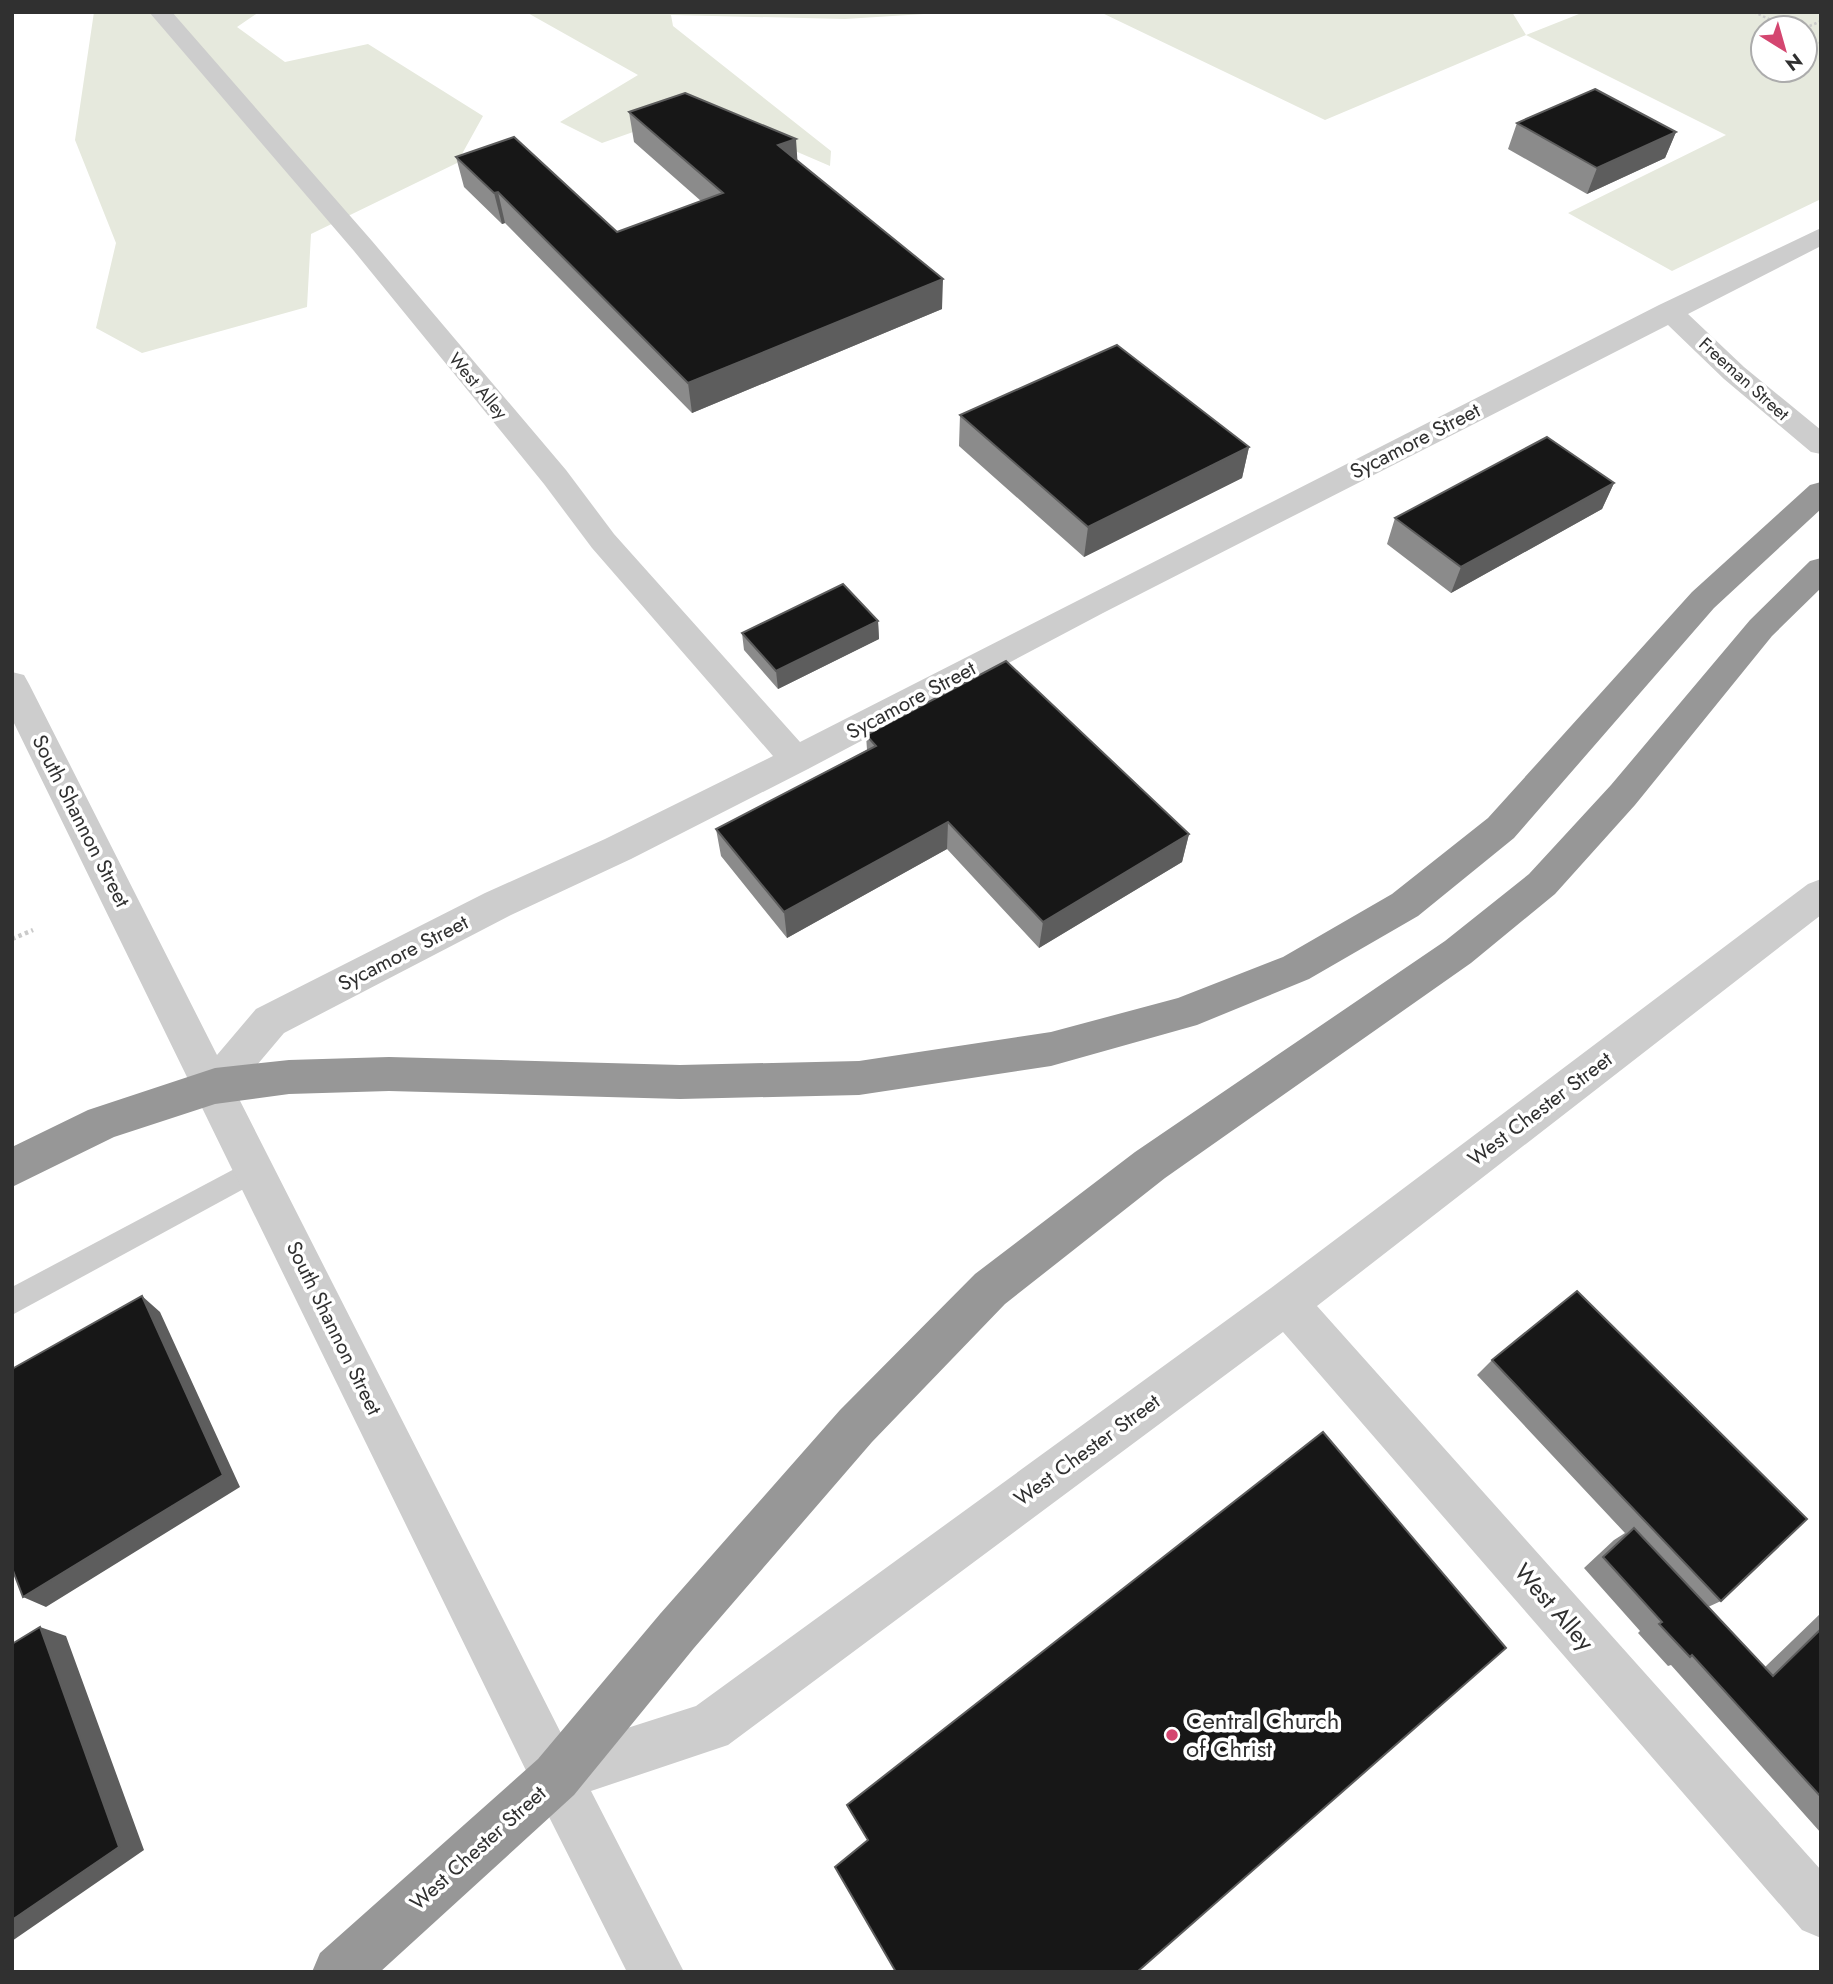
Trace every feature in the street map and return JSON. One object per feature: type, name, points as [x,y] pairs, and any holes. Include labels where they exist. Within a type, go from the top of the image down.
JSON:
[{"type":"highway","points":[[12,1168],[102,1123],[215,1086],[289,1077],[389,1074],[680,1082],[859,1078],[1051,1049],[1183,1013],[1296,968],[1405,905],[1501,828],[1703,600],[1821,492]]},
{"type":"highway","points":[[556,1777],[677,1631],[856,1426],[990,1289],[1150,1165],[1458,952],[1542,884],[1623,795],[1760,628],[1821,569]]},
{"type":"highway","name":"West Chester Street","points":[[339,1972],[556,1777]]},
{"type":"street","name":"West Alley","points":[[160,12],[363,246],[555,477],[603,541],[796,760]]},
{"type":"street","name":"Sycamore Street","points":[[215,1086],[270,1021],[498,904],[618,849],[796,760],[1669,311],[1821,236]]},
{"type":"street","name":"Freeman Street","points":[[1669,311],[1734,373],[1821,445]]},
{"type":"street","name":"South Shannon Street","points":[[12,684],[215,1086],[556,1777],[657,1972]]},
{"type":"street","name":"West Chester Street","points":[[556,1777],[710,1727],[1286,1303],[1821,894]]},
{"type":"street","name":"West Alley","points":[[1286,1303],[1821,1911]]},
{"type":"lane","points":[[12,1302],[255,1170]]},
{"type":"path","points":[[12,939],[33,930]]},
{"type":"shaded area","points":[[94,12],[259,12],[237,27],[285,62],[368,44],[483,116],[457,163],[311,234],[307,307],[142,353],[96,328],[116,243],[75,140]]},
{"type":"shaded area","points":[[526,12],[940,13],[845,19],[671,15],[673,26],[831,151],[830,166],[698,109],[602,143],[560,122],[638,75]]},
{"type":"shaded area","points":[[1100,12],[1512,12],[1526,35],[1325,120]]},
{"type":"shaded area","points":[[1584,12],[1821,12],[1821,199],[1672,271],[1568,213],[1726,135],[1526,35]]},
{"type":"building","points":[[1595,89],[1676,132],[1597,168],[1517,123]]},
{"type":"building","points":[[685,93],[796,139],[778,145],[943,279],[688,383],[498,192],[494,193],[456,157],[514,137],[617,232],[723,193],[629,112]]},
{"type":"building","points":[[1117,345],[1249,447],[1088,527],[960,415]]},
{"type":"building","points":[[1547,437],[1614,483],[1461,567],[1395,518]]},
{"type":"building","points":[[843,584],[878,621],[776,671],[742,633]]},
{"type":"building","points":[[1006,661],[1189,834],[1043,922],[948,822],[784,912],[716,829],[876,746],[866,735]]},
{"type":"building","points":[[1577,1291],[1807,1519],[1721,1601],[1492,1360]]},
{"type":"building","points":[[142,1296],[223,1475],[23,1597],[12,1568],[12,1369]]},
{"type":"building","name":"Central Church of Christ","points":[[1323,1432],[1506,1648],[1137,1972],[896,1972],[835,1867],[868,1840],[847,1805]]},
{"type":"building","points":[[1634,1528],[1773,1676],[1821,1629],[1821,1797],[1692,1655],[1690,1657],[1659,1624],[1662,1622],[1603,1557]]},
{"type":"building","points":[[40,1627],[119,1847],[12,1920],[12,1644]]},
{"type":"place","name":"Central Church of Christ","points":[[1172,1735]]}]
